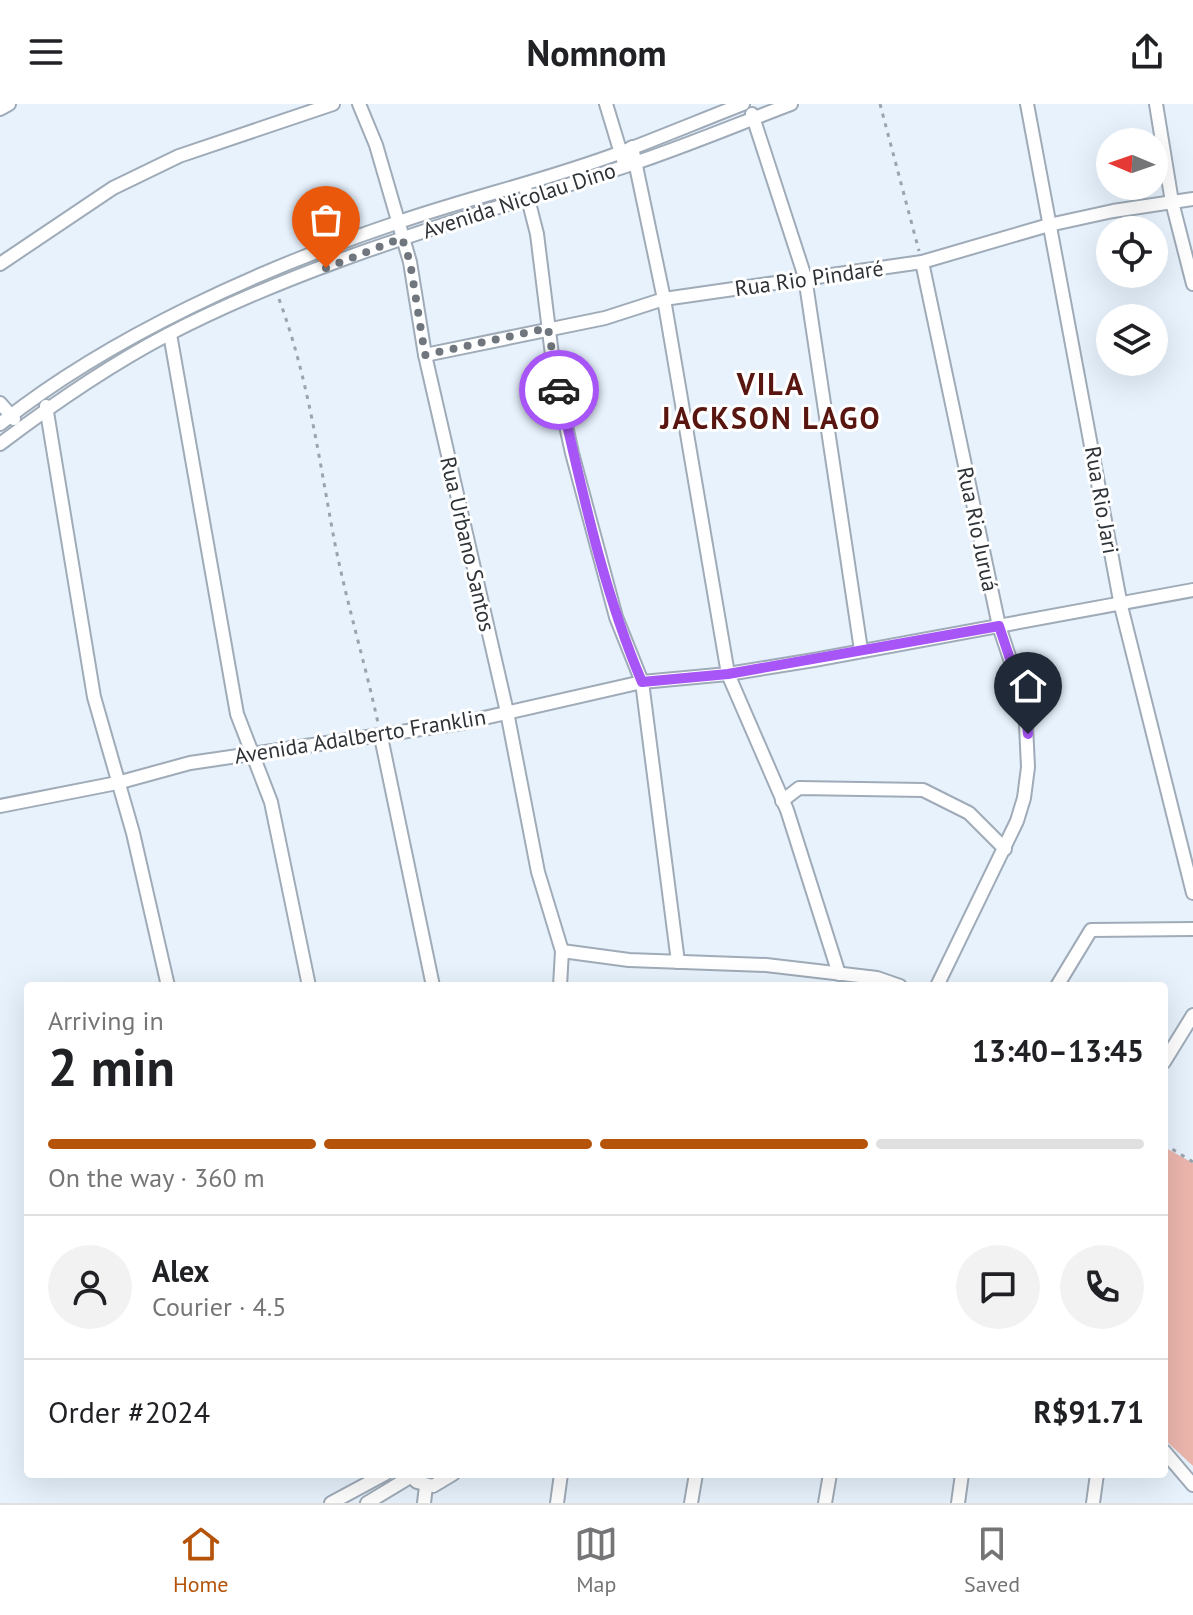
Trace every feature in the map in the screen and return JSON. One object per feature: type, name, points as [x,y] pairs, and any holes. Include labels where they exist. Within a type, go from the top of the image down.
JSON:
[{"type":"street","points":[[0,109],[9,104]]},
{"type":"street","points":[[0,264],[113,188],[179,156],[333,104]]},
{"type":"street","name":"Rua Urbano Santos","points":[[359,104],[376,145],[410,262],[425,355],[507,712],[538,872],[562,951],[560,982]]},
{"type":"street","points":[[606,104],[627,149],[664,299],[728,674],[782,801],[839,974]]},
{"type":"street","points":[[745,104],[754,118],[805,277],[861,650]]},
{"type":"street","name":"Avenida Nicolau Dino","points":[[0,444],[114,365],[170,334],[275,288],[745,104]]},
{"type":"street","name":"Avenida Nicolau Dino","points":[[0,424],[43,391],[164,320],[398,222],[630,165],[791,104]]},
{"type":"street","name":"Rua Rio Jari","points":[[1027,104],[1121,606],[1193,893]]},
{"type":"street","points":[[1156,104],[1172,202],[1193,284]]},
{"type":"street","points":[[526,190],[537,234],[548,328],[591,530],[624,642],[642,682],[678,962]]},
{"type":"street","name":"Rua Rio Pindaré","points":[[425,355],[605,318],[664,299],[922,262],[1049,225],[1193,199]]},
{"type":"street","name":"Rua Rio Juruá","points":[[922,262],[999,626],[1025,704],[1028,734],[1024,798],[1005,849],[939,982]]},
{"type":"street","points":[[170,334],[237,714],[271,802],[308,982]]},
{"type":"street","points":[[43,391],[94,697],[133,833],[167,982]]},
{"type":"street","points":[[0,403],[21,428]]},
{"type":"street","name":"Avenida Adalberto Franklin","points":[[0,806],[117,783],[190,763],[381,737],[642,682],[728,674],[1121,606],[1193,590]]},
{"type":"street","points":[[381,737],[432,982]]},
{"type":"street","points":[[782,801],[799,788],[923,790],[969,813],[1005,849]]},
{"type":"street","points":[[1059,982],[1091,930],[1193,929]]},
{"type":"street","points":[[562,951],[629,960],[766,965],[888,982]]},
{"type":"street","points":[[1168,1056],[1193,1015]]},
{"type":"street","points":[[1168,1456],[1193,1485]]},
{"type":"street","points":[[331,1503],[378,1478]]},
{"type":"street","points":[[367,1503],[406,1478]]},
{"type":"street","points":[[412,1478],[426,1486],[443,1483],[449,1478]]},
{"type":"street","points":[[557,1503],[560,1478]]},
{"type":"street","points":[[691,1503],[695,1478]]},
{"type":"street","points":[[825,1503],[829,1478]]},
{"type":"street","points":[[958,1503],[961,1478]]},
{"type":"street","points":[[1093,1503],[1096,1478]]},
{"type":"street","points":[[424,1503],[426,1486]]},
{"type":"path","points":[[880,104],[922,262]]},
{"type":"path","points":[[275,288],[300,355],[336,546],[381,737]]},
{"type":"path","points":[[1168,1146],[1193,1162]]},
{"type":"shaded area","points":[[1168,1149],[1193,1163],[1193,1466],[1168,1443]]},
{"type":"way so far","points":[[326,268],[402,238],[410,262],[425,355],[548,328],[559,390]]},
{"type":"district","name":"VILA JACKSON LAGO","points":[[771,400]]},
{"type":"route","points":[[559,390],[596,546],[624,642],[642,682],[728,674],[999,626],[1007,660],[1025,704],[1028,734]]}]
